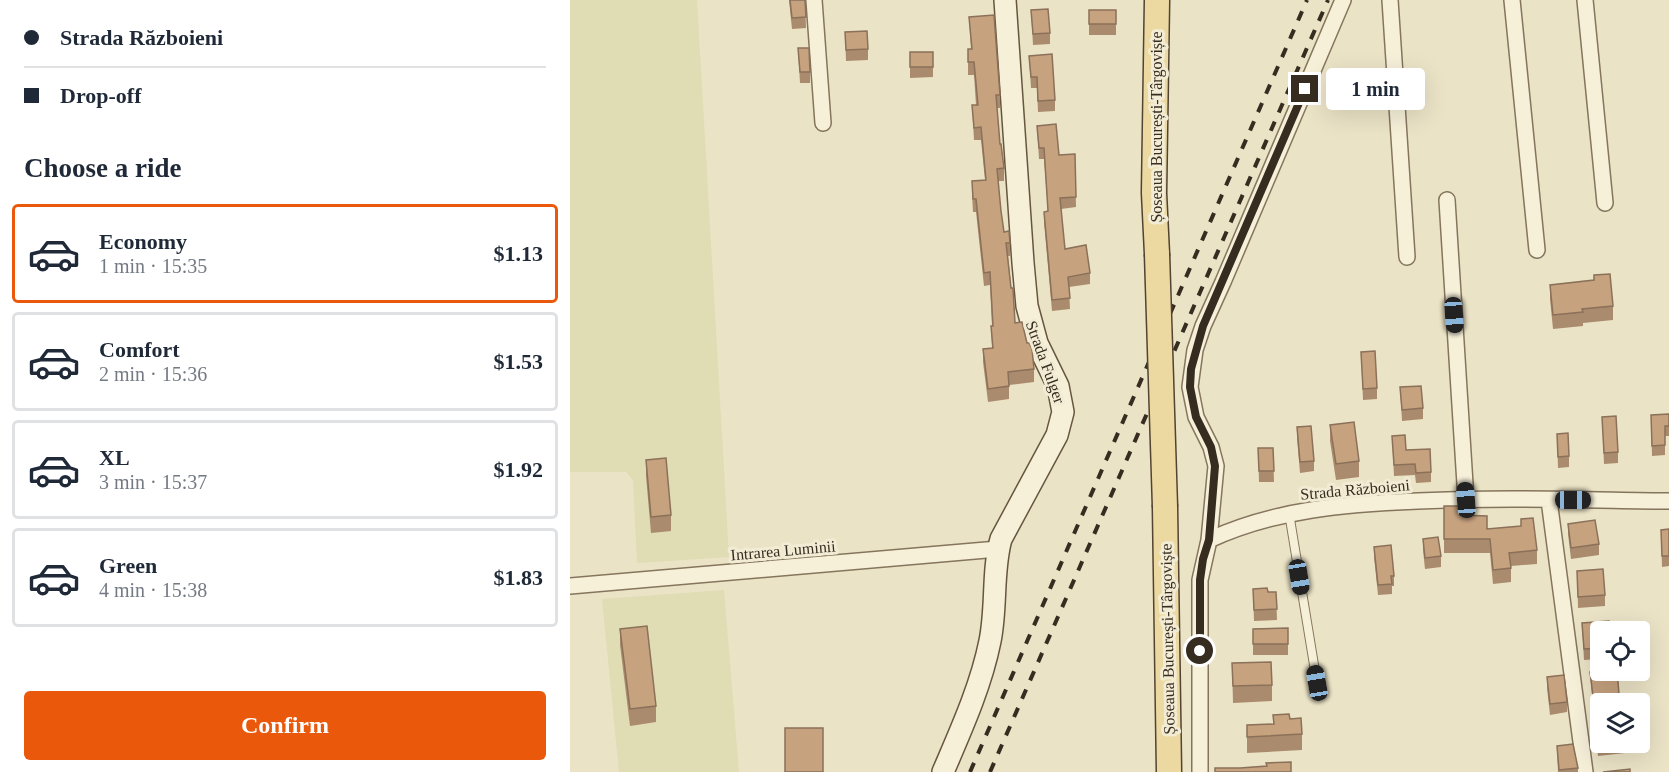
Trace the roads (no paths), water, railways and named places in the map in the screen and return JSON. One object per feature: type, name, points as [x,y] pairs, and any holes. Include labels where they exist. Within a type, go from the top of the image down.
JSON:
[{"type":"main road","name":"Șoseaua București-Târgoviște","points":[[1157,0],[1154,171],[1165,507],[1169,772]]},
{"type":"street","points":[[814,0],[823,123]]},
{"type":"street","name":"Strada Fulger","points":[[943,772],[985,664],[995,609],[998,549],[1005,528],[1058,435],[1063,412],[1063,401],[1037,343],[1028,306],[1005,0]]},
{"type":"street","points":[[1200,772],[1200,580],[1209,540],[1215,466],[1211,447],[1196,417],[1191,400],[1191,369],[1203,326],[1343,0]]},
{"type":"street","points":[[1390,0],[1407,256]]},
{"type":"street","points":[[1512,0],[1537,249]]},
{"type":"street","points":[[1585,0],[1605,202]]},
{"type":"street","points":[[1447,200],[1466,500]]},
{"type":"street","name":"Strada Războieni","points":[[1209,540],[1233,529],[1289,513],[1358,504],[1466,500],[1669,501]]},
{"type":"street","points":[[1549,500],[1585,772]]},
{"type":"street","name":"Intrarea Luminii","points":[[570,586],[998,549]]},
{"type":"lane","points":[[1289,513],[1317,683]]},
{"type":"railway","points":[[970,772],[1307,0]]},
{"type":"railway","points":[[990,772],[1328,0]]}]
